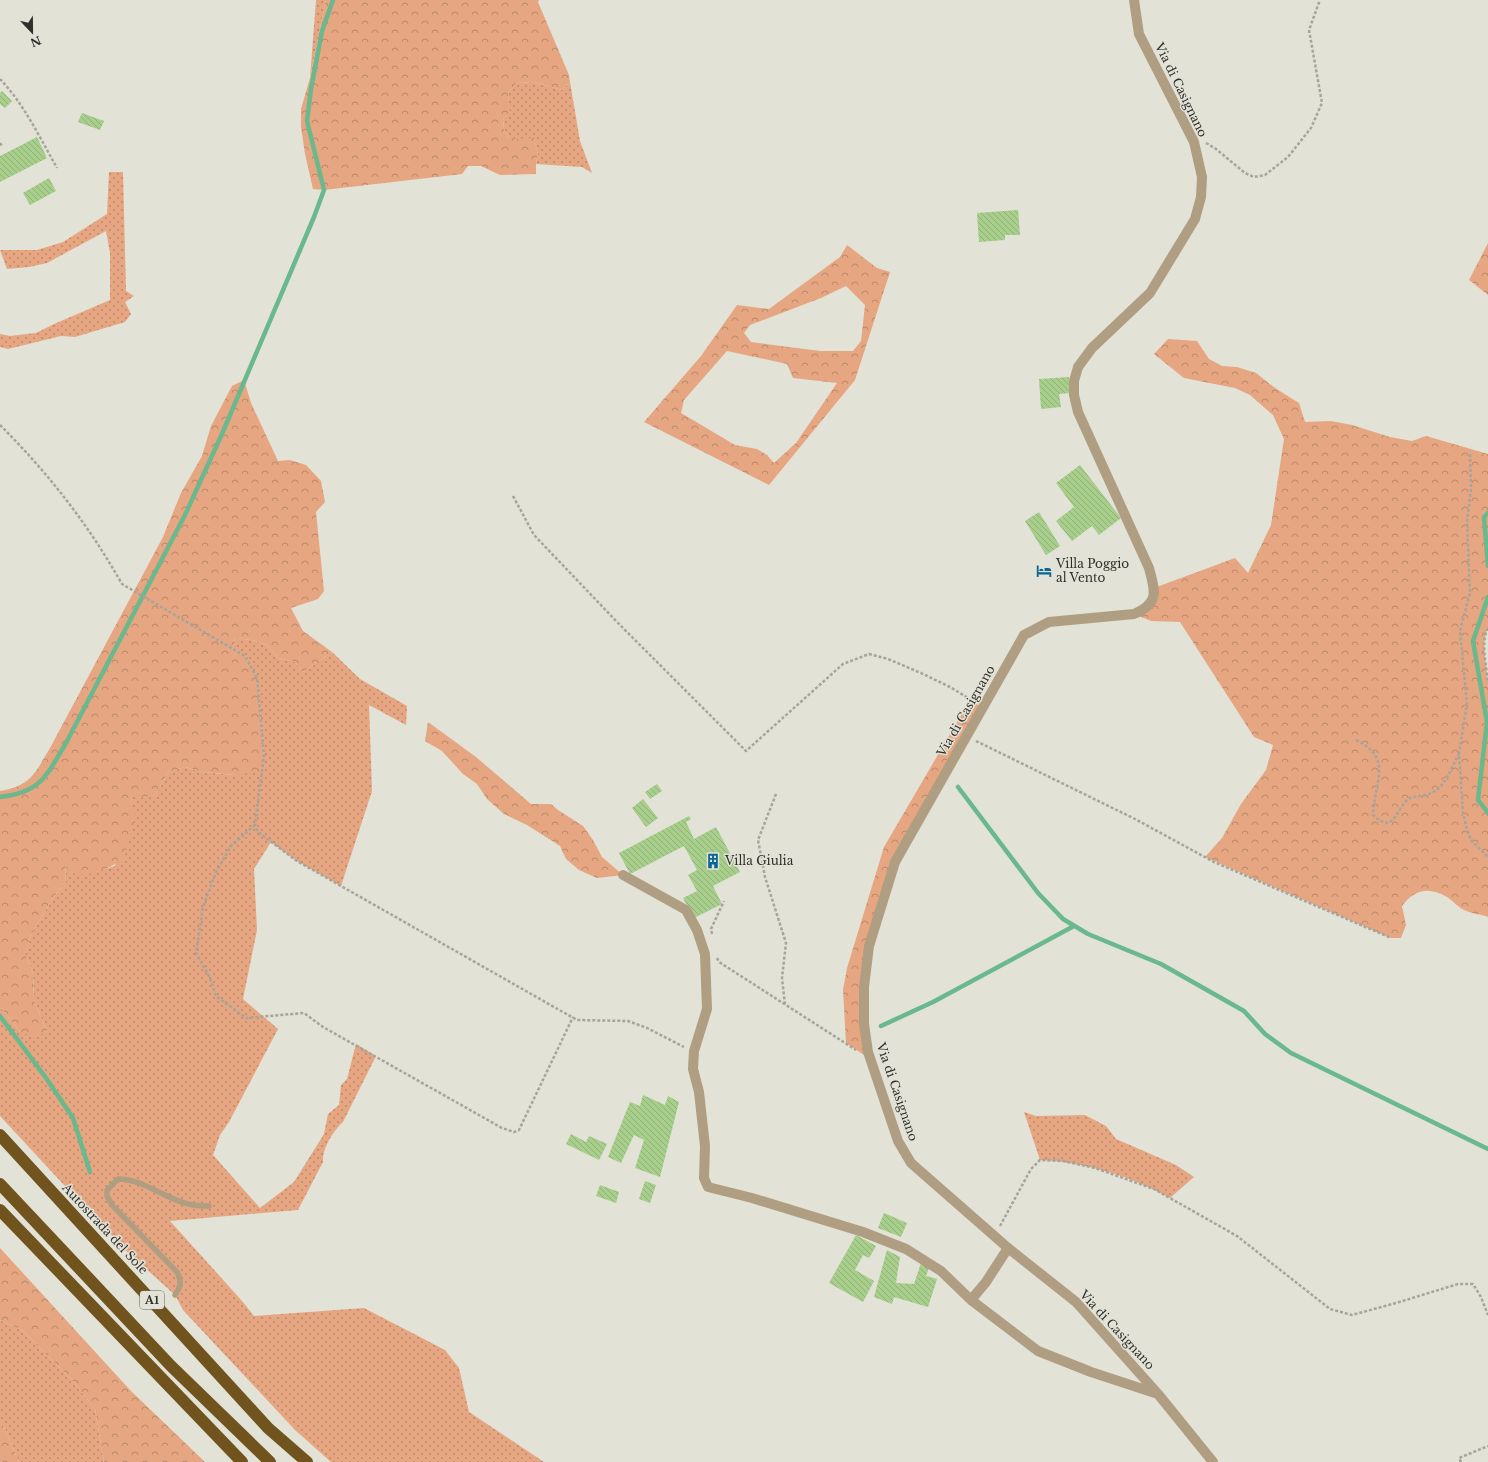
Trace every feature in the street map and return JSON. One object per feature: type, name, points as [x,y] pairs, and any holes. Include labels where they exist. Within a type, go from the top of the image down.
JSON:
[{"type":"highway","name":"Autostrada del Sole","points":[[0,1134],[268,1428],[307,1462]]},
{"type":"highway","name":"A1","points":[[0,1184],[172,1366],[270,1462]]},
{"type":"highway","points":[[0,1210],[242,1462]]},
{"type":"street","name":"Via di Casignano","points":[[1134,0],[1139,34],[1194,142],[1202,177],[1201,197],[1195,219],[1150,293],[1092,348],[1078,367],[1074,381],[1074,395],[1078,412],[1149,568],[1154,588],[1154,598],[1146,609],[1134,614],[1049,622],[1024,635],[895,862],[869,946],[864,987],[864,1024],[870,1058],[898,1141],[911,1163],[995,1235],[1008,1248],[1076,1302],[1158,1394],[1213,1462]]},
{"type":"street","points":[[623,875],[686,910],[697,930],[705,954],[707,1009],[694,1051],[693,1069],[699,1092],[705,1146],[704,1178],[708,1187],[752,1198],[863,1232],[906,1249],[941,1271],[971,1300],[1038,1352],[1091,1372],[1158,1394]]},
{"type":"street","points":[[971,1300],[986,1282],[1008,1248]]},
{"type":"lane","points":[[176,1295],[181,1287],[181,1280],[177,1272],[113,1206],[107,1196],[108,1190],[118,1179],[125,1179],[136,1182],[186,1205],[209,1206]]},
{"type":"path","points":[[1190,134],[1216,149],[1244,173],[1254,177],[1265,175],[1288,157],[1311,128],[1322,103],[1309,30],[1320,0]]},
{"type":"path","points":[[0,79],[8,87],[29,119],[57,168]]},
{"type":"path","points":[[0,425],[46,473],[76,511],[122,584],[133,592],[245,656],[257,678],[264,755],[255,825],[258,832],[297,861],[577,1020],[628,1022],[647,1028],[694,1051]]},
{"type":"path","points":[[1470,454],[1471,489],[1467,522],[1470,593],[1460,631],[1467,704],[1459,753],[1463,812],[1467,830],[1471,840],[1488,857]]},
{"type":"path","points":[[513,496],[534,535],[618,623],[746,751],[844,664],[869,654],[888,659],[950,686],[983,708]]},
{"type":"path","points":[[1488,628],[1486,632],[1485,650],[1488,683]]},
{"type":"path","points":[[967,736],[1135,819],[1214,862],[1391,938]]},
{"type":"path","points":[[1356,740],[1369,746],[1376,755],[1379,764],[1380,773],[1373,815],[1381,822],[1386,822],[1396,818],[1406,801],[1415,796],[1425,796],[1442,788],[1459,753]]},
{"type":"path","points":[[776,794],[758,840],[765,877],[786,942],[782,978],[785,1005]]},
{"type":"path","points":[[255,825],[231,846],[216,872],[203,907],[196,953],[209,976],[216,996],[246,1018],[304,1013],[323,1026],[473,1112],[502,1128],[514,1132],[519,1130],[573,1017]]},
{"type":"path","points":[[712,936],[712,929],[724,901]]},
{"type":"path","points":[[716,957],[720,962],[785,1005],[870,1058]]},
{"type":"path","points":[[995,1235],[1031,1169],[1040,1160],[1063,1161],[1095,1168],[1154,1189],[1237,1236],[1330,1309],[1352,1315],[1458,1284],[1473,1284],[1481,1297],[1488,1315]]},
{"type":"path","points":[[1461,1462],[1459,1458],[1488,1446]]},
{"type":"green space","points":[[316,0],[326,0],[310,78]]},
{"type":"green space","points":[[326,0],[539,0],[538,2],[569,75],[570,82],[562,90],[534,82],[517,83],[508,93],[510,111],[503,120],[504,130],[509,139],[534,138],[538,154],[536,174],[500,175],[481,166],[468,166],[462,174],[324,190],[313,189],[305,154],[301,127],[301,109],[310,78]]},
{"type":"green space","points":[[534,82],[562,90],[570,82],[580,141],[592,173],[582,167],[536,164],[538,154],[534,139],[509,139],[504,130],[503,120],[509,111],[508,93],[517,83]]},
{"type":"green space","points":[[109,172],[123,172],[126,291],[134,296],[125,302],[131,314],[125,322],[75,337],[61,336],[8,349],[0,347],[0,334],[10,336],[36,333],[110,300],[110,253],[106,231],[47,263],[29,267],[7,269],[0,250],[37,250],[63,242],[107,214]]},
{"type":"green space","points":[[1488,243],[1488,295],[1469,280]]},
{"type":"green space","points":[[847,245],[877,268],[890,272],[855,380],[769,485],[644,422],[701,356],[737,305],[769,309],[840,257]],"holes":[[[846,286],[865,305],[861,341],[853,351],[820,351],[751,342],[744,333],[750,325],[821,298]],[[727,351],[787,364],[793,378],[837,383],[796,443],[774,463],[767,455],[757,449],[735,445],[681,413],[684,400]]]},
{"type":"green space","points":[[1168,339],[1197,341],[1209,359],[1222,366],[1237,367],[1256,373],[1275,388],[1299,403],[1305,422],[1331,421],[1352,425],[1390,437],[1412,441],[1426,436],[1488,454],[1488,628],[1484,641],[1484,648],[1488,683],[1488,917],[1464,910],[1447,897],[1440,894],[1422,891],[1411,896],[1402,906],[1406,925],[1401,938],[1391,938],[1205,857],[1222,838],[1241,804],[1266,770],[1273,745],[1254,737],[1180,622],[1151,621],[1134,614],[1146,609],[1154,588],[1235,558],[1248,573],[1271,525],[1284,439],[1273,415],[1250,395],[1235,388],[1184,378],[1154,354]]},
{"type":"green space","points":[[244,380],[251,403],[278,461],[290,460],[306,465],[321,481],[325,502],[316,512],[324,591],[318,599],[291,608],[303,631],[332,652],[303,672],[295,662],[278,658],[267,645],[252,640],[235,638],[233,648],[245,656],[257,678],[264,755],[262,767],[244,774],[235,775],[202,772],[185,767],[168,772],[156,794],[144,798],[132,797],[130,805],[135,811],[134,822],[124,859],[108,868],[94,873],[81,875],[72,872],[65,867],[66,882],[52,899],[31,935],[25,954],[33,973],[34,1000],[47,1032],[35,1037],[20,1032],[0,1007],[0,791],[19,786],[25,782],[36,771],[45,757],[163,537],[181,493],[202,456],[211,426],[232,386]]},
{"type":"green space","points":[[235,638],[252,640],[267,645],[278,658],[295,662],[303,672],[332,652],[360,679],[407,706],[406,725],[369,705],[372,791],[341,886],[297,861],[271,842],[254,869],[257,930],[243,999],[278,1029],[229,1122],[220,1135],[213,1155],[260,1208],[294,1182],[324,1134],[328,1114],[339,1105],[341,1085],[347,1079],[356,1044],[376,1056],[343,1122],[329,1140],[324,1152],[323,1162],[298,1210],[170,1221],[254,1316],[364,1308],[445,1350],[459,1368],[469,1412],[544,1462],[331,1462],[295,1430],[183,1310],[175,1295],[122,1247],[74,1193],[64,1185],[0,1116],[0,1007],[20,1032],[47,1032],[34,1000],[33,973],[25,954],[31,935],[52,899],[66,882],[65,867],[76,874],[95,872],[115,866],[132,796],[144,798],[156,794],[168,772],[185,767],[202,772],[235,775],[264,755],[257,678],[245,656],[233,648]]},
{"type":"green space","points":[[970,700],[983,708],[895,862],[869,946],[864,987],[870,1059],[846,1043],[843,990],[847,968],[884,847]]},
{"type":"green space","points":[[428,722],[476,757],[531,804],[551,804],[583,826],[593,840],[602,857],[623,875],[597,878],[579,870],[566,859],[560,846],[527,825],[504,814],[487,799],[477,784],[463,774],[442,751],[425,741]]},
{"type":"green space","points":[[1024,1112],[1036,1116],[1085,1115],[1106,1126],[1116,1139],[1176,1165],[1194,1177],[1170,1198],[1139,1183],[1090,1167],[1057,1161],[1040,1160]]},
{"type":"green space","points":[[0,1248],[131,1391],[205,1462],[104,1462],[95,1409],[71,1379],[22,1330],[0,1320]]},
{"type":"green space","points":[[0,1320],[22,1330],[71,1379],[95,1409],[104,1462],[19,1462],[5,1429],[0,1423]]},
{"type":"green space","points":[[0,1423],[5,1429],[19,1462],[0,1462]]},
{"type":"building","points":[[2,91],[12,101],[5,108],[0,104],[0,93]]},
{"type":"building","points":[[82,113],[104,121],[100,130],[78,122]]},
{"type":"building","points":[[37,137],[47,158],[0,182],[0,156]]},
{"type":"building","points":[[49,178],[56,191],[30,205],[23,193]]},
{"type":"building","points":[[1018,210],[1020,235],[1005,235],[1005,240],[979,242],[977,213]]},
{"type":"building","points":[[1069,377],[1070,393],[1059,394],[1061,407],[1041,409],[1039,379]]},
{"type":"building","points":[[1080,465],[1121,518],[1099,535],[1092,526],[1072,541],[1056,521],[1074,507],[1056,483]]},
{"type":"building","points":[[1039,512],[1060,546],[1046,555],[1025,521]]},
{"type":"building","points":[[657,784],[662,791],[650,799],[645,792]]},
{"type":"building","points":[[643,799],[658,818],[646,827],[632,808]]},
{"type":"building","name":"Villa Giulia","points":[[689,816],[691,819],[686,822],[694,839],[716,827],[740,872],[713,886],[722,904],[694,918],[683,898],[697,891],[688,875],[697,870],[684,846],[630,874],[619,853]]},
{"type":"building","points":[[643,1095],[665,1105],[668,1096],[679,1102],[660,1177],[635,1168],[644,1140],[634,1135],[621,1163],[608,1157],[630,1102],[640,1106]]},
{"type":"building","points":[[571,1134],[586,1142],[589,1136],[607,1144],[599,1160],[566,1144]]},
{"type":"building","points":[[645,1181],[656,1185],[650,1203],[639,1199]]},
{"type":"building","points":[[600,1185],[619,1192],[616,1203],[596,1196]]},
{"type":"building","points":[[884,1213],[907,1223],[901,1237],[878,1228]]},
{"type":"building","points":[[856,1235],[876,1246],[869,1258],[863,1255],[855,1270],[874,1281],[863,1302],[829,1283]]},
{"type":"building","points":[[887,1250],[900,1257],[896,1283],[914,1284],[921,1263],[929,1268],[926,1276],[937,1279],[928,1307],[894,1297],[892,1304],[874,1297]]},
{"type":"waterway","points":[[0,797],[14,795],[34,786],[53,765],[66,743],[185,515],[222,434],[314,217],[324,190],[307,121],[311,89],[322,31],[333,0]]},
{"type":"waterway","points":[[1488,513],[1484,517],[1488,566]]},
{"type":"waterway","points":[[1488,597],[1473,641],[1487,722],[1478,800],[1488,813]]},
{"type":"waterway","points":[[958,787],[1038,893],[1063,919],[1088,934],[1161,964],[1244,1011],[1265,1034],[1291,1053],[1488,1149]]},
{"type":"waterway","points":[[881,1026],[933,1002],[1074,926]]},
{"type":"waterway","points":[[0,1016],[46,1078],[73,1118],[90,1172]]},
{"type":"place","name":"Villa Poggio al Vento","points":[[1044,571]]},
{"type":"place","name":"Villa Giulia","points":[[713,861]]}]
